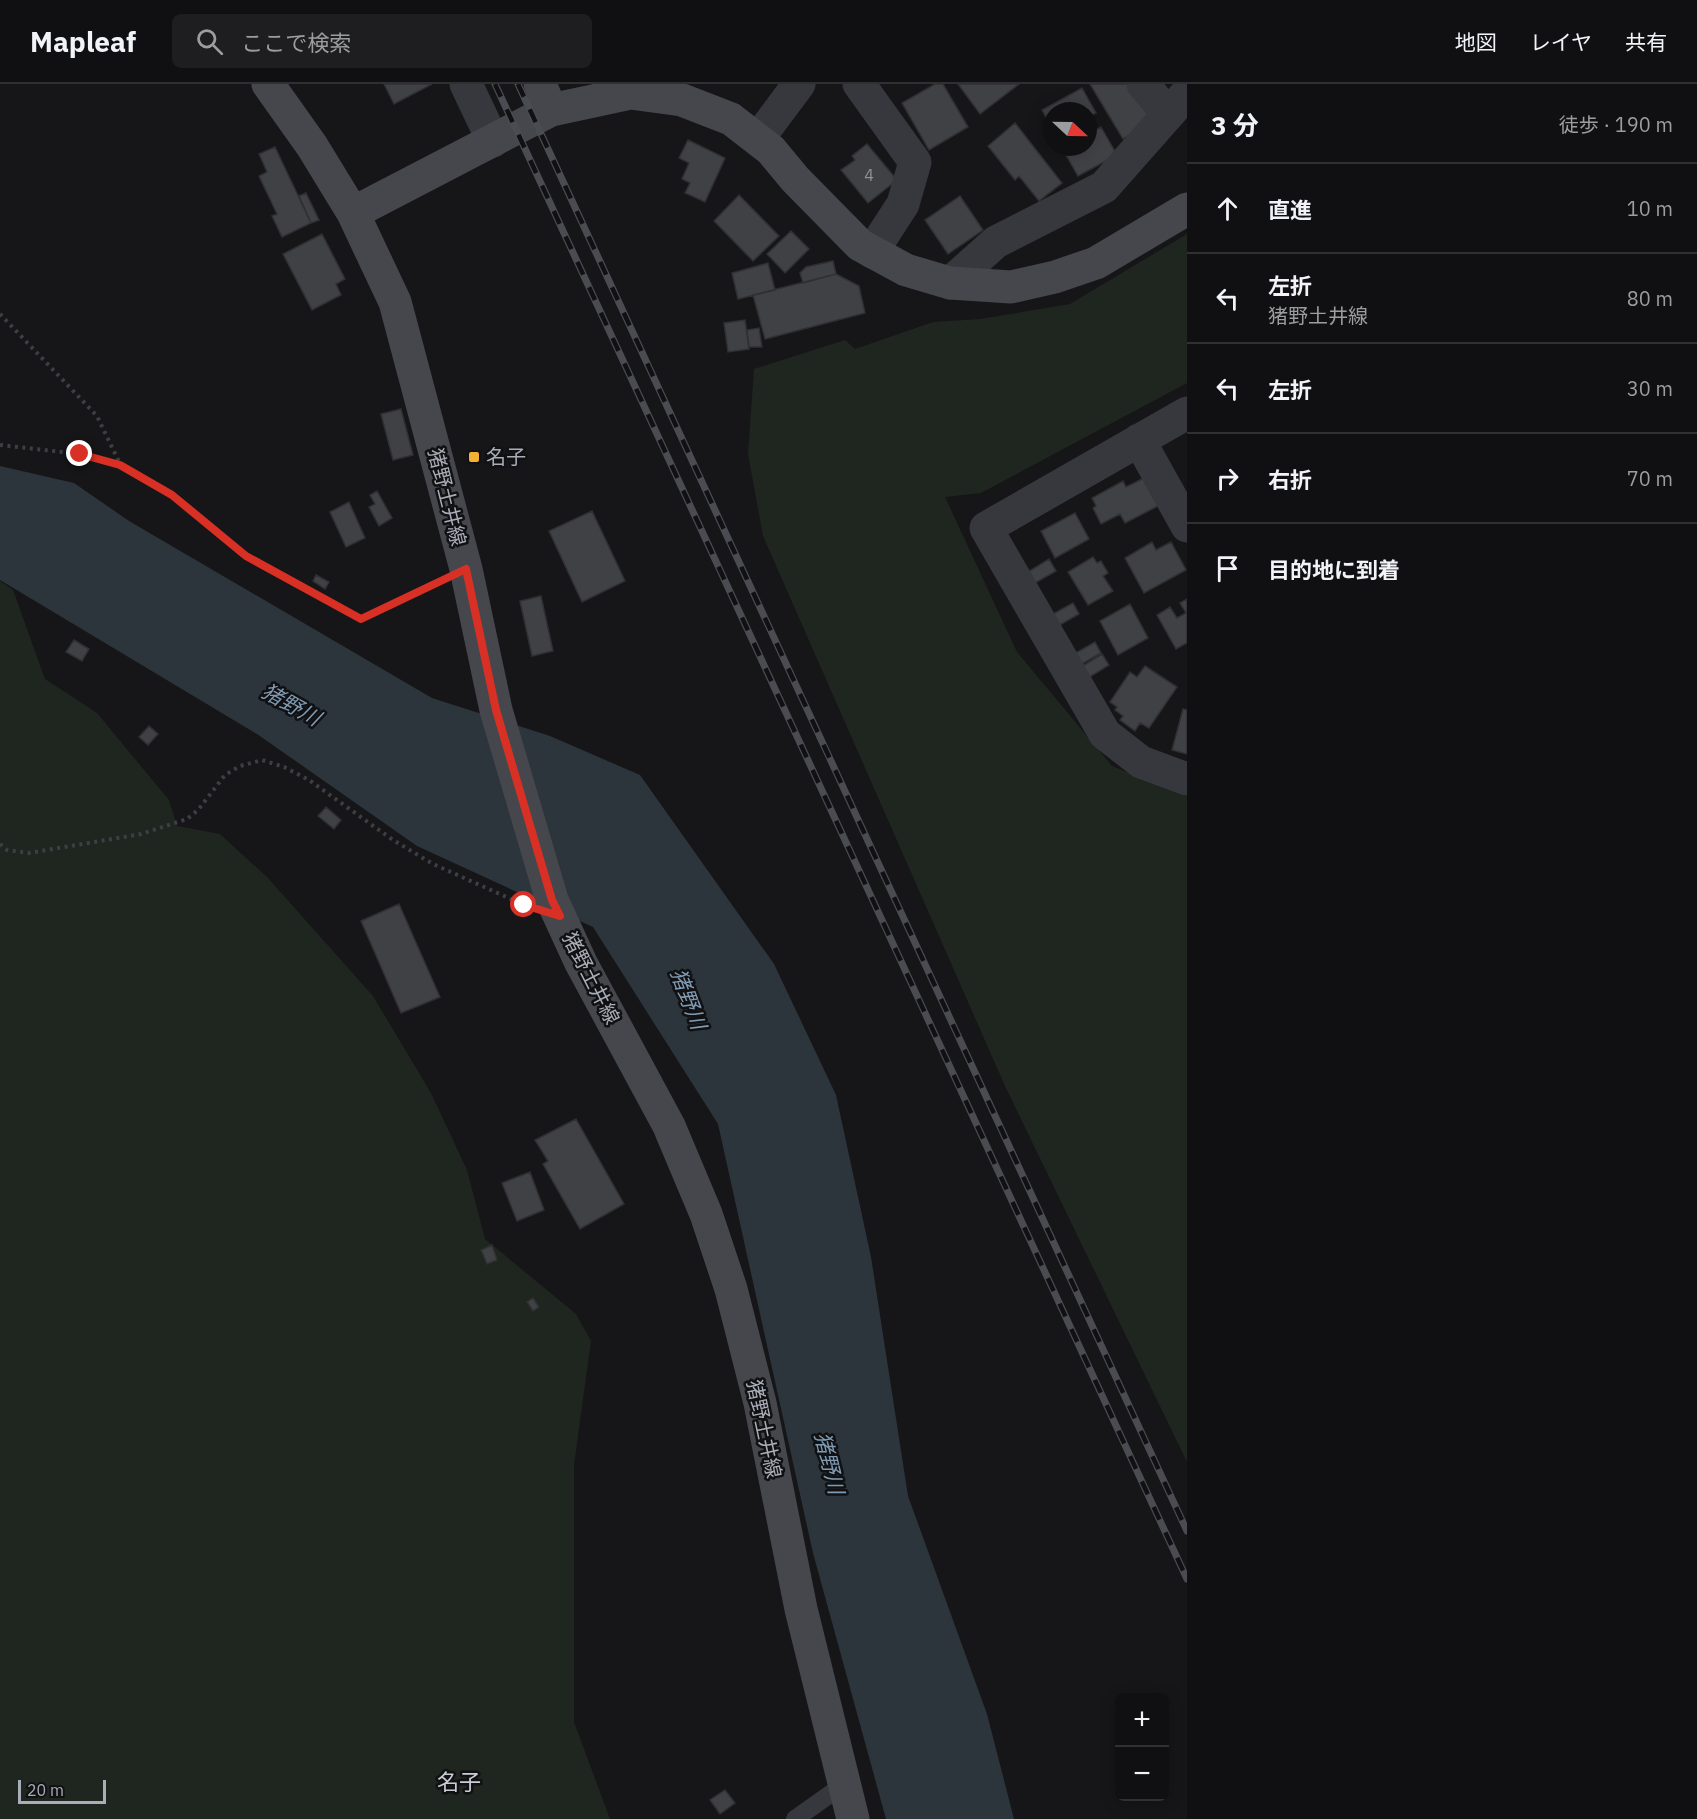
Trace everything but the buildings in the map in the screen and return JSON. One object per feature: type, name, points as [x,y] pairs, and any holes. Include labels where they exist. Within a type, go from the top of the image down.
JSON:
[{"type":"main road","name":"猪野土井線","points":[[268,84],[312,146],[353,213],[395,302],[466,569],[496,710],[556,908],[581,963],[669,1126],[706,1214],[727,1278],[760,1403],[801,1610],[853,1819]]},
{"type":"main road","points":[[353,213],[493,141],[546,97],[630,93],[682,100],[731,119],[771,150],[853,239],[906,270],[950,283],[1011,287],[1055,277],[1096,264],[1187,209]]},
{"type":"street","points":[[466,84],[493,141]]},
{"type":"street","points":[[758,139],[799,84]]},
{"type":"street","points":[[859,84],[915,162],[903,204],[872,252]]},
{"type":"street","points":[[950,283],[996,242],[1104,186],[1178,103],[1143,84]]},
{"type":"street","points":[[1187,413],[986,528],[1105,734],[1140,762],[1187,779]]},
{"type":"street","points":[[1139,440],[1187,526]]},
{"type":"lane","points":[[795,1819],[843,1785]]},
{"type":"path","points":[[0,314],[97,416],[120,465]]},
{"type":"path","points":[[0,445],[80,454],[120,465],[172,495],[246,556],[361,619],[466,569]]},
{"type":"path","points":[[0,844],[7,850],[29,853],[141,834],[187,819],[198,810],[225,775],[240,766],[262,760],[284,767],[309,780],[383,833],[433,864],[524,905],[556,908]]},
{"type":"shaded area","points":[[1187,234],[1187,383],[981,493],[945,497],[1017,652],[1112,766],[1187,796],[1187,1462],[1005,1086],[763,536],[748,454],[754,369],[845,340],[855,349],[933,322],[980,319],[1070,304]]},
{"type":"shaded area","points":[[0,581],[13,590],[45,679],[97,713],[169,800],[177,826],[220,834],[267,877],[373,996],[431,1093],[467,1170],[485,1239],[576,1314],[591,1341],[574,1465],[574,1722],[610,1819],[0,1819]]},
{"type":"water","name":"猪野川","points":[[0,466],[74,483],[129,521],[432,698],[550,736],[640,775],[774,964],[836,1095],[871,1257],[908,1496],[987,1714],[1014,1819],[886,1819],[813,1553],[718,1124],[593,927],[417,846],[257,734],[0,580]]},
{"type":"railway","points":[[495,84],[1187,1579]]},
{"type":"railway","points":[[518,84],[1187,1531]]},
{"type":"place","name":"名子","points":[[474,457]]},
{"type":"district","name":"名子","points":[[459,1782]]},
{"type":"route","points":[[80,454],[120,465],[172,495],[246,556],[361,619],[466,569],[496,710],[552,900],[560,916],[524,905]]}]
